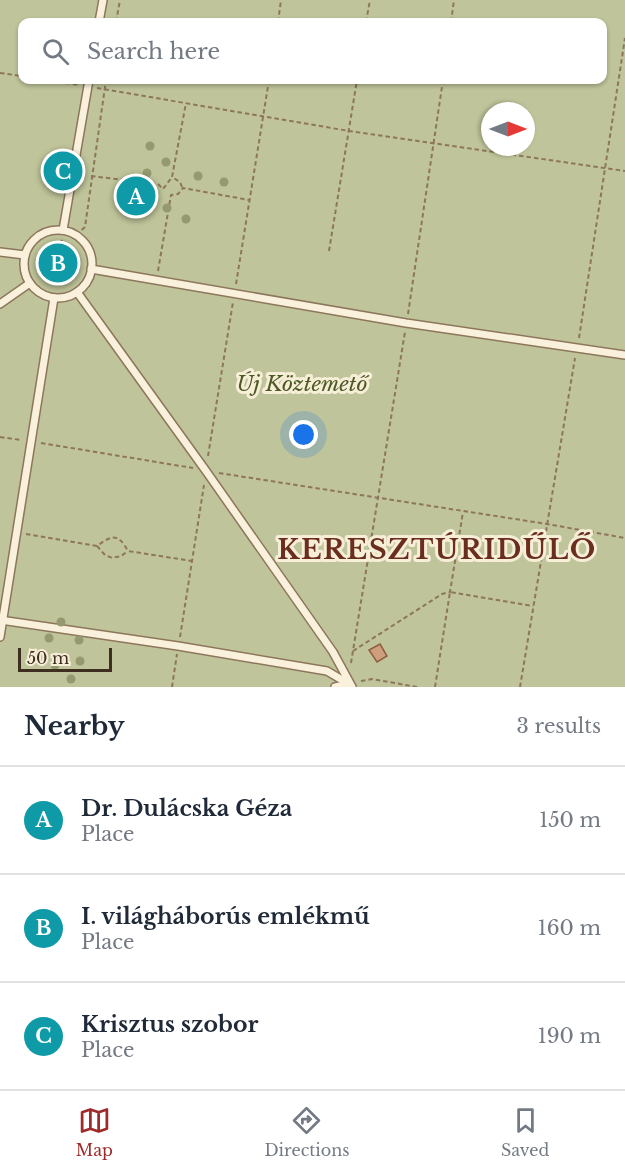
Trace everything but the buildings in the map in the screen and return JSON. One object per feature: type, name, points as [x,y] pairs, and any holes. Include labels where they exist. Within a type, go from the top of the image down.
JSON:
[{"type":"lane","points":[[100,18],[103,0]]},
{"type":"lane","points":[[63,230],[88,84]]},
{"type":"lane","points":[[63,230],[76,235],[86,245],[91,255],[91,269],[87,282],[77,292],[66,297],[54,298],[40,293],[30,283],[24,269],[25,255],[30,244],[38,236],[49,231],[63,230]]},
{"type":"lane","points":[[0,252],[25,255]]},
{"type":"lane","points":[[91,269],[406,323],[577,346],[625,355]]},
{"type":"lane","points":[[0,304],[30,283]]},
{"type":"lane","points":[[77,292],[333,652],[350,685]]},
{"type":"lane","points":[[0,637],[54,298]]},
{"type":"lane","points":[[2,621],[178,646],[327,671],[350,685]]},
{"type":"lane","points":[[335,687],[350,685]]},
{"type":"path","points":[[117,18],[120,0]]},
{"type":"path","points":[[279,18],[282,0]]},
{"type":"path","points":[[367,18],[370,0]]},
{"type":"path","points":[[452,18],[454,0]]},
{"type":"path","points":[[520,687],[577,346],[625,38]]},
{"type":"path","points":[[0,73],[18,75]]},
{"type":"path","points":[[618,83],[625,85]]},
{"type":"path","points":[[91,84],[104,89],[349,131],[625,171]]},
{"type":"path","points":[[76,235],[84,227],[105,84]]},
{"type":"path","points":[[172,687],[194,561],[206,471],[268,84]]},
{"type":"path","points":[[329,251],[356,84]]},
{"type":"path","points":[[351,665],[442,84]]},
{"type":"path","points":[[91,176],[158,184],[163,189],[172,177],[186,103]]},
{"type":"path","points":[[172,177],[180,182],[183,188]]},
{"type":"path","points":[[141,198],[142,182]]},
{"type":"path","points":[[183,188],[250,200]]},
{"type":"path","points":[[157,280],[171,195],[178,194],[183,188]]},
{"type":"path","points":[[58,259],[60,246]]},
{"type":"path","points":[[0,437],[625,538]]},
{"type":"path","points":[[435,687],[463,511]]},
{"type":"path","points":[[17,533],[97,546],[105,555],[112,558],[121,556],[128,550]]},
{"type":"path","points":[[97,546],[108,538],[116,537],[128,550],[194,561]]},
{"type":"path","points":[[353,651],[441,594],[450,592],[533,606]]},
{"type":"path","points":[[350,685],[372,679],[417,687]]},
{"type":"green space","name":"Új Köztemető","points":[[0,0],[625,0],[625,687],[0,687]]},
{"type":"place","name":"Krisztus szobor","points":[[63,171]]},
{"type":"place","name":"Dr. Dulácska Géza","points":[[136,196]]},
{"type":"place","name":"I. világháborús emlékmű","points":[[58,263]]},
{"type":"district","name":"KERESZTÚRIDŰLŐ","points":[[437,550]]}]
